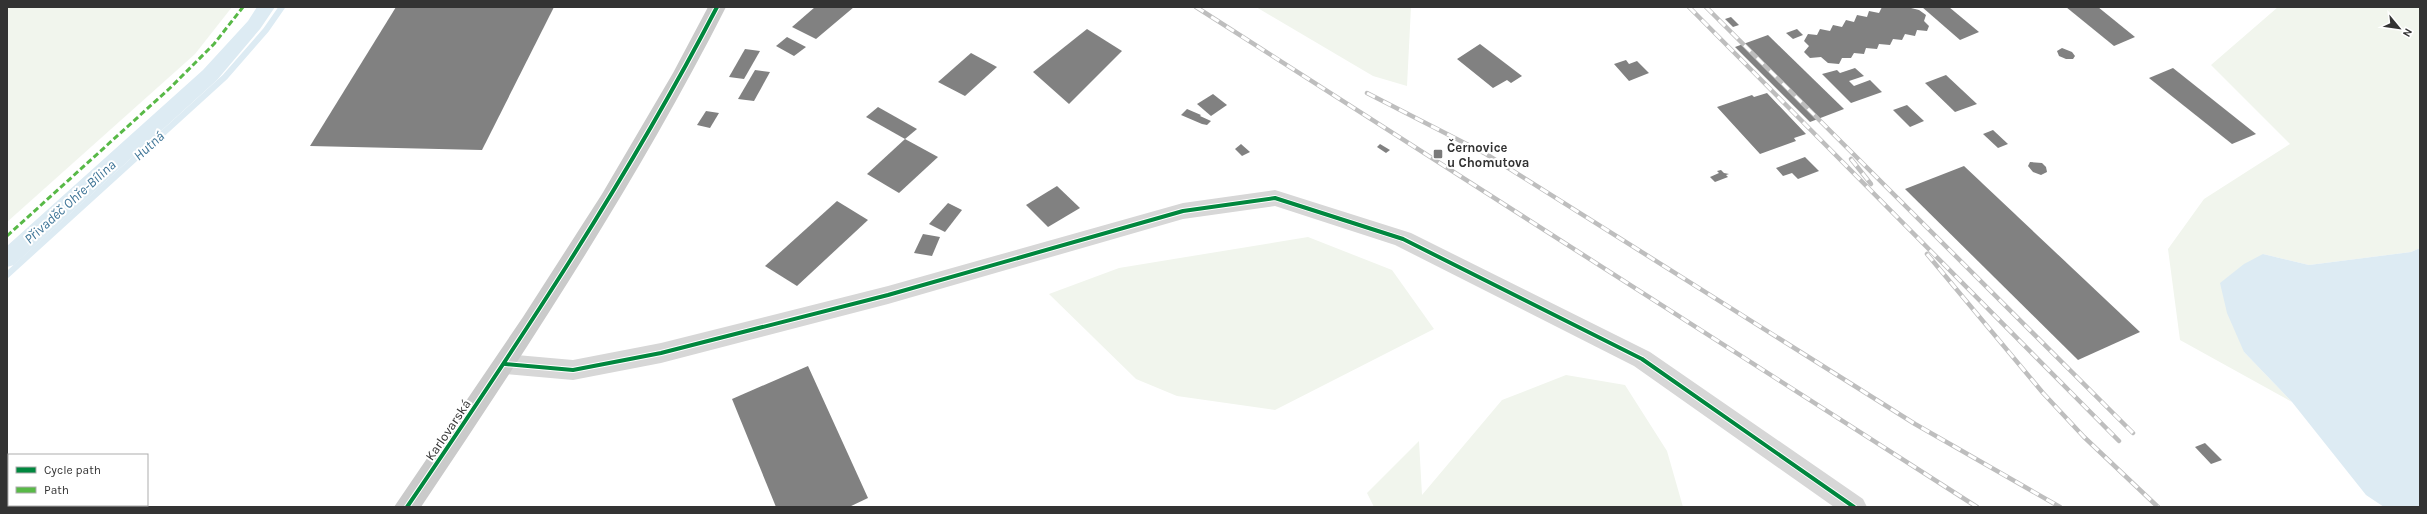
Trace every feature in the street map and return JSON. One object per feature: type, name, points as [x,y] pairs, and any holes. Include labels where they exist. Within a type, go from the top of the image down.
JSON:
[{"type":"main road","name":"Karlovarská","points":[[407,507],[505,364],[622,182],[652,131],[717,7]]},
{"type":"street","points":[[505,364],[573,370],[661,353],[888,295],[1183,211],[1275,198],[1403,238],[1642,359],[1854,507]]},
{"type":"shaded area","points":[[7,7],[232,7],[195,54],[7,222]]},
{"type":"shaded area","points":[[1256,7],[1411,7],[1407,86],[1373,76]]},
{"type":"shaded area","points":[[2278,7],[2420,7],[2420,248],[2411,252],[2309,265],[2263,254],[2244,352],[2292,402],[2180,340],[2168,249],[2204,199],[2290,144],[2211,65]]},
{"type":"shaded area","points":[[1308,237],[1392,270],[1434,329],[1275,410],[1177,396],[1136,379],[1049,294],[1119,268]]},
{"type":"shaded area","points":[[2420,248],[2420,507],[2384,507],[2366,495],[2292,402],[2244,352],[2227,313],[2220,283],[2244,264],[2263,254],[2309,265],[2411,252]]},
{"type":"shaded area","points":[[1566,375],[1625,385],[1667,451],[1683,507],[1374,507],[1367,493],[1419,441],[1422,495],[1502,400]]},
{"type":"building","points":[[396,7],[554,7],[482,150],[310,146]]},
{"type":"building","points":[[815,7],[854,7],[816,39],[792,27]]},
{"type":"building","points":[[1882,7],[1907,7],[1919,10],[1926,15],[1924,21],[1929,26],[1927,31],[1917,30],[1915,36],[1905,34],[1902,40],[1893,39],[1890,45],[1879,44],[1877,49],[1866,48],[1864,54],[1854,53],[1851,58],[1842,58],[1839,64],[1828,63],[1821,57],[1810,58],[1804,52],[1809,46],[1804,41],[1808,34],[1817,35],[1820,29],[1830,31],[1833,25],[1842,27],[1846,20],[1854,22],[1857,15],[1867,17],[1869,11],[1879,13]]},
{"type":"building","points":[[1922,7],[1949,7],[1979,32],[1960,40]]},
{"type":"building","points":[[2066,7],[2098,7],[2135,37],[2114,46]]},
{"type":"building","points":[[1731,17],[1739,25],[1733,27],[1725,19]]},
{"type":"building","points":[[1087,29],[1122,51],[1069,104],[1033,72]]},
{"type":"building","points":[[1797,29],[1803,35],[1793,39],[1786,33]]},
{"type":"building","points":[[1768,35],[1844,109],[1810,122],[1735,47]]},
{"type":"building","points":[[787,37],[806,47],[794,56],[776,46]]},
{"type":"building","points":[[1480,44],[1522,76],[1511,83],[1507,80],[1493,88],[1457,59]]},
{"type":"building","points":[[2062,48],[2072,52],[2075,56],[2073,59],[2066,59],[2059,56],[2057,51]]},
{"type":"building","points":[[745,49],[760,51],[744,79],[729,77]]},
{"type":"building","points":[[971,53],[997,67],[965,96],[938,82]]},
{"type":"building","points":[[1626,60],[1629,64],[1637,61],[1649,73],[1629,81],[1614,64]]},
{"type":"building","points":[[1855,68],[1864,76],[1849,81],[1854,86],[1870,80],[1882,92],[1851,103],[1822,74],[1837,70],[1840,73]]},
{"type":"building","points":[[2173,68],[2256,134],[2232,144],[2149,78]]},
{"type":"building","points":[[755,70],[770,72],[754,101],[738,99]]},
{"type":"building","points":[[1946,75],[1977,104],[1955,112],[1925,83]]},
{"type":"building","points":[[1767,93],[1806,134],[1794,138],[1796,141],[1760,154],[1717,107],[1752,95],[1754,97]]},
{"type":"building","points":[[1213,94],[1227,105],[1211,116],[1197,104]]},
{"type":"building","points":[[1907,105],[1924,121],[1910,127],[1893,110]]},
{"type":"building","points":[[878,107],[917,129],[905,139],[866,117]]},
{"type":"building","points":[[1187,109],[1211,121],[1207,125],[1202,124],[1181,115]]},
{"type":"building","points":[[706,111],[719,113],[710,128],[697,125]]},
{"type":"building","points":[[1993,130],[2008,144],[1998,148],[1983,134]]},
{"type":"building","points":[[905,139],[938,157],[899,193],[867,174]]},
{"type":"building","points":[[1241,144],[1250,152],[1242,156],[1235,149]]},
{"type":"building","points":[[1380,144],[1390,150],[1386,153],[1377,147]]},
{"type":"building","points":[[1805,157],[1819,171],[1798,179],[1792,173],[1783,176],[1776,168]]},
{"type":"building","points":[[2030,162],[2042,163],[2046,167],[2047,172],[2041,175],[2033,172],[2028,166]]},
{"type":"building","points":[[1964,166],[2140,332],[2078,360],[1905,189]]},
{"type":"building","points":[[1721,170],[1724,173],[1729,174],[1726,175],[1728,177],[1715,182],[1710,177],[1719,173],[1717,171]]},
{"type":"building","points":[[1057,186],[1080,208],[1048,227],[1026,205]]},
{"type":"building","points":[[837,201],[868,220],[797,286],[765,266]]},
{"type":"building","points":[[948,203],[962,210],[945,232],[929,224]]},
{"type":"building","points":[[923,234],[940,237],[932,256],[914,253]]},
{"type":"building","points":[[808,366],[868,498],[849,507],[776,507],[732,399]]},
{"type":"building","points":[[2205,443],[2222,460],[2211,464],[2195,447]]},
{"type":"waterway","name":"Přivaděč Ohře-Bílina","points":[[7,259],[210,75],[254,25],[266,7]]},
{"type":"waterway","name":"Hutná","points":[[7,275],[225,77],[266,30],[282,7]]},
{"type":"railway","points":[[1196,7],[1977,507]]},
{"type":"railway","points":[[1689,7],[2119,441]]},
{"type":"railway","points":[[1706,7],[2133,433]]},
{"type":"railway","points":[[1367,93],[1486,154],[1915,424],[2060,507]]},
{"type":"railway","points":[[1851,159],[1871,184]]},
{"type":"railway","points":[[1927,254],[2043,393],[2084,437],[2158,507]]},
{"type":"marked path","points":[[7,236],[103,151],[170,88],[214,44],[243,7]]},
{"type":"cycle path","points":[[407,507],[531,324],[610,200],[683,73],[717,7]]},
{"type":"cycle path","points":[[505,364],[573,370],[661,353],[888,295],[1183,211],[1275,198],[1403,239],[1642,359],[1854,507]]},
{"type":"place","name":"Černovice u Chomutova","points":[[1438,154]]}]
